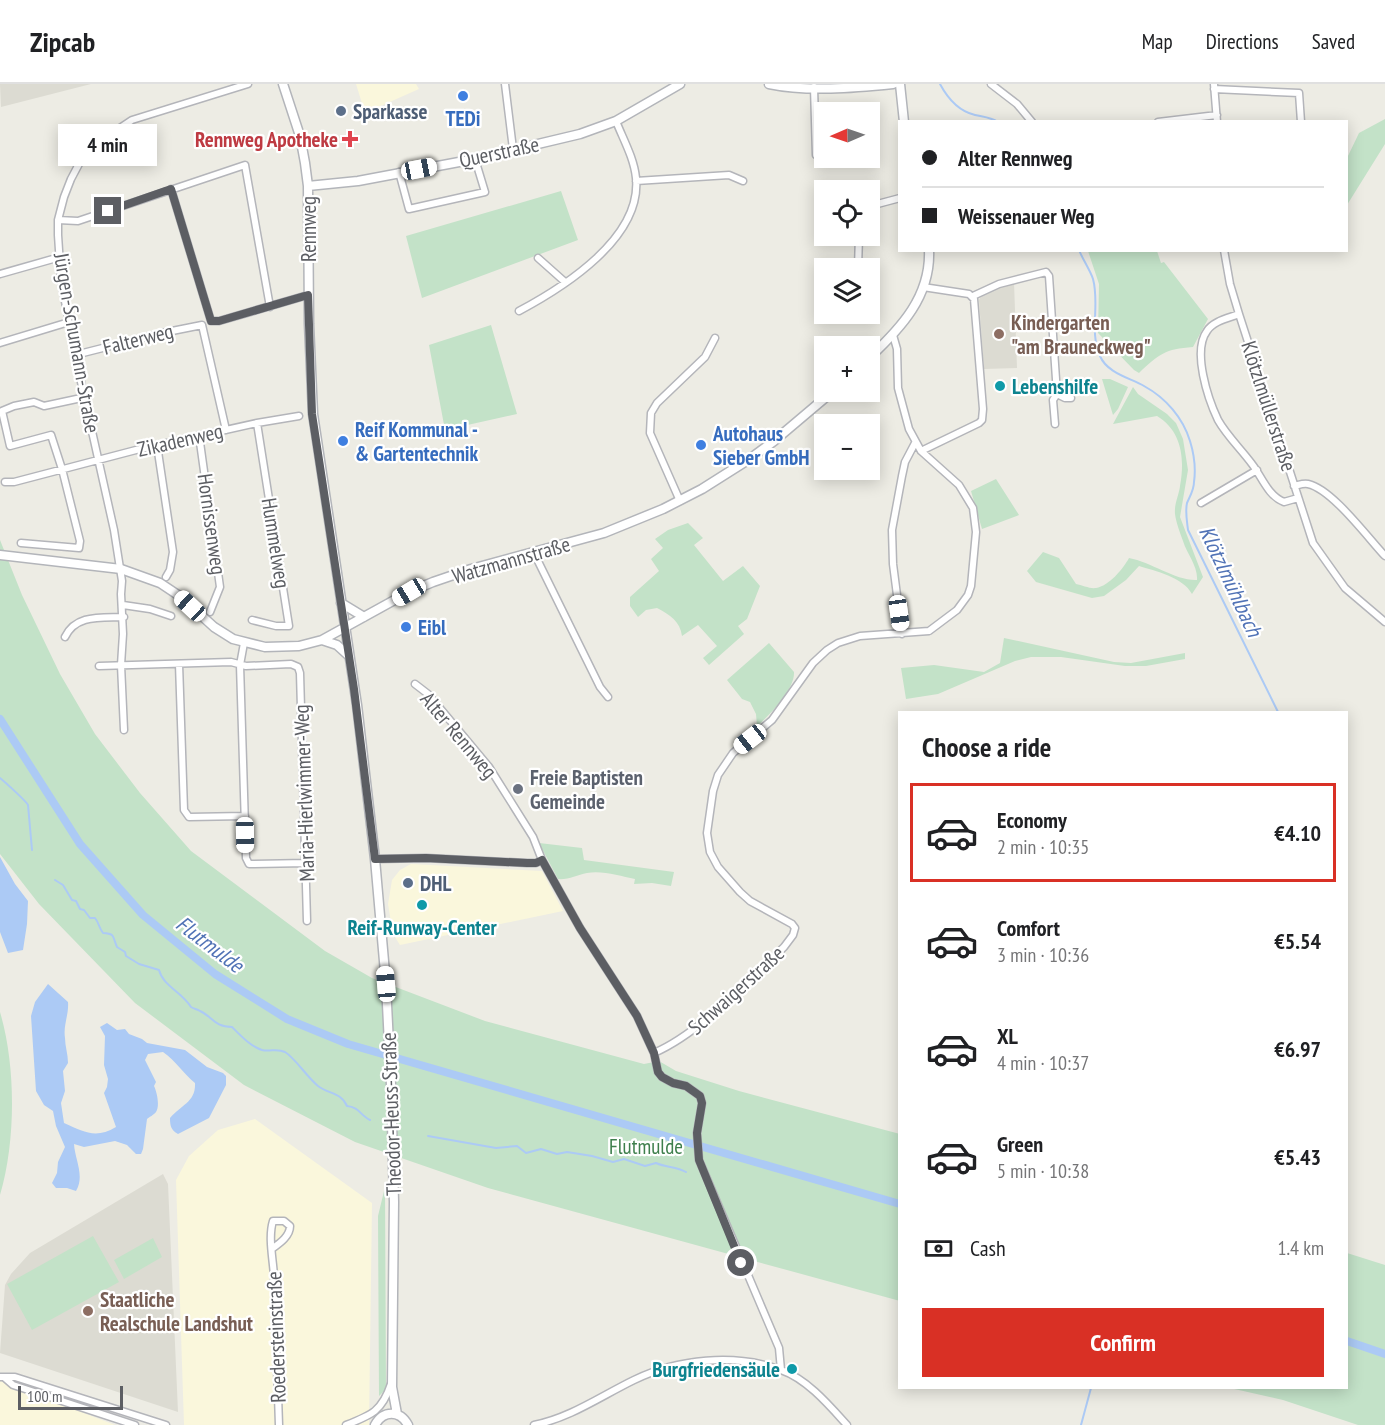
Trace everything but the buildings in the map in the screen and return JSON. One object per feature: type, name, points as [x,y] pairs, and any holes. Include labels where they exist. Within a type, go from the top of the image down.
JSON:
[{"type":"main road","name":"Rennweg","points":[[283,84],[300,136],[308,186],[308,295],[312,414],[345,627]]},
{"type":"main road","name":"Querstraße","points":[[308,186],[358,181],[475,159],[587,132],[616,121],[680,84]]},
{"type":"main road","points":[[769,84],[783,87],[857,87],[893,84]]},
{"type":"main road","points":[[900,84],[904,120]]},
{"type":"main road","points":[[880,347],[914,308],[923,286],[929,252]]},
{"type":"main road","name":"Watzmannstraße","points":[[0,555],[121,569],[160,584],[181,597],[214,627],[233,639],[265,647],[289,647],[322,640],[409,592],[433,582],[471,568],[604,533],[680,501],[727,474],[766,447],[820,402]]},
{"type":"main road","points":[[341,603],[364,617]]},
{"type":"main road","name":"Theodor-Heuss-Straße","points":[[345,627],[375,859],[386,984],[393,1187],[392,1384],[397,1414]]},
{"type":"main road","points":[[322,640],[337,645],[350,657]]},
{"type":"main road","name":"Theodor-Heuss-Straße","points":[[385,1414],[392,1384]]},
{"type":"main road","points":[[373,1424],[385,1414],[397,1414],[409,1424]]},
{"type":"street","name":"Jürgen-Schumann-Straße","points":[[124,730],[121,665],[124,617],[121,569],[61,280],[58,220],[69,184],[80,162],[96,144],[115,130],[132,120],[248,84]]},
{"type":"street","points":[[505,84],[513,149]]},
{"type":"street","points":[[991,84],[1017,104],[1030,120]]},
{"type":"street","points":[[1188,120],[1217,118],[1214,86],[1299,93],[1301,120]]},
{"type":"street","points":[[814,87],[814,102]]},
{"type":"street","points":[[519,311],[543,298],[593,261],[616,238],[631,210],[636,181],[631,158],[616,121]]},
{"type":"street","points":[[399,172],[409,209],[485,192],[475,159]]},
{"type":"street","points":[[58,220],[78,221],[245,165],[270,307]]},
{"type":"street","points":[[636,181],[729,175],[743,181]]},
{"type":"street","points":[[171,189],[211,321],[219,321],[308,295]]},
{"type":"street","points":[[880,203],[898,199]]},
{"type":"street","name":"Klötzlmüllerstraße","points":[[1224,252],[1230,284],[1239,314],[1312,543],[1345,588],[1385,622]]},
{"type":"street","points":[[0,274],[60,257]]},
{"type":"street","points":[[538,258],[565,282]]},
{"type":"street","points":[[923,286],[973,296],[999,284],[1046,272],[1049,276],[1057,394],[1053,400],[1055,424]]},
{"type":"street","points":[[921,451],[982,420],[981,375],[973,296]]},
{"type":"street","name":"Klötzlmüllerstraße","points":[[1239,314],[1212,325],[1207,330],[1201,345],[1200,361],[1217,418],[1273,495],[1280,500],[1290,501],[1298,498]]},
{"type":"street","points":[[0,343],[69,322]]},
{"type":"street","name":"Falterweg","points":[[75,355],[202,325],[226,430]]},
{"type":"street","name":"Schwaigerstraße","points":[[654,1053],[690,1033],[784,948],[794,935],[795,928],[792,924],[750,901],[740,892],[718,867],[710,852],[707,833],[713,791],[725,763],[733,753],[772,720],[813,663],[827,650],[838,643],[860,636],[929,631],[957,610],[968,595],[975,559],[975,518],[970,501],[959,485],[915,443],[900,402],[897,349],[893,335]]},
{"type":"street","points":[[680,501],[650,433],[651,413],[657,403],[705,357],[715,338]]},
{"type":"street","points":[[1057,394],[1071,398]]},
{"type":"street","points":[[21,543],[79,548],[80,541],[51,435],[10,446],[1,412],[14,406],[34,402],[44,406],[86,397]]},
{"type":"street","name":"Zikadenweg","points":[[5,482],[14,482],[199,435],[299,416]]},
{"type":"street","name":"Hummelweg","points":[[252,620],[276,626],[289,626],[257,423]]},
{"type":"street","name":"Hornissenweg","points":[[199,435],[220,587],[210,612]]},
{"type":"street","points":[[902,633],[892,564],[892,530],[905,462],[915,443]]},
{"type":"street","points":[[157,445],[172,552],[170,570],[166,577]]},
{"type":"street","points":[[1201,503],[1257,470]]},
{"type":"street","points":[[1294,486],[1308,484],[1315,486],[1338,504],[1385,556]]},
{"type":"street","points":[[533,551],[600,687],[608,697]]},
{"type":"street","points":[[123,605],[150,609],[171,616]]},
{"type":"street","points":[[65,637],[73,625],[85,619],[124,617]]},
{"type":"street","points":[[244,643],[240,665],[246,858],[249,864],[306,863]]},
{"type":"street","points":[[99,666],[231,663],[240,665]]},
{"type":"street","points":[[179,664],[184,810],[189,817],[245,816]]},
{"type":"street","name":"Maria-Hierlwimmer-Weg","points":[[240,665],[291,664],[298,667],[300,673],[307,921]]},
{"type":"street","name":"Alter Rennweg","points":[[415,684],[428,694],[489,767],[533,837],[542,860],[580,928],[637,1016],[654,1053],[658,1072],[662,1077],[686,1086],[700,1096],[702,1103],[697,1133],[699,1160],[779,1348],[781,1370]]},
{"type":"street","points":[[375,859],[426,858],[527,863],[542,860]]},
{"type":"street","name":"Roedersteinstraße","points":[[273,1248],[290,1230],[290,1226],[284,1221],[273,1221],[273,1248],[279,1425]]},
{"type":"street","points":[[534,1425],[566,1415],[657,1370],[708,1359],[781,1370],[824,1400],[847,1425]]},
{"type":"street","points":[[2,1378],[15,1377],[166,1425]]},
{"type":"street","points":[[2,1378],[13,1385],[135,1425]]},
{"type":"street","points":[[346,1425],[371,1414],[380,1407],[392,1384]]},
{"type":"shaded area","points":[[0,84],[91,84],[1,107]]},
{"type":"shaded area","points":[[356,84],[416,84],[419,89],[365,113]]},
{"type":"shaded area","name":"Kindergarten \"am Brauneckweg\"","points":[[1014,282],[1017,368],[984,369],[979,300],[982,294]]},
{"type":"shaded area","points":[[411,864],[542,871],[563,911],[400,945],[393,934],[388,904],[392,880],[400,870]]},
{"type":"shaded area","points":[[255,1119],[372,1203],[369,1425],[184,1425],[176,1180],[189,1156],[218,1130]]},
{"type":"shaded area","name":"Staatliche Realschule Landshut","points":[[163,1174],[168,1184],[178,1412],[0,1353],[5,1285],[11,1274],[30,1253]]},
{"type":"shaded area","points":[[0,1381],[115,1425],[0,1425]]},
{"type":"green space","points":[[1385,119],[1385,144],[1348,203],[1348,156],[1359,133]]},
{"type":"green space","points":[[561,191],[578,240],[422,298],[406,236]]},
{"type":"green space","points":[[1088,252],[1157,252],[1161,263],[1164,262],[1208,319],[1193,347],[1169,351],[1157,357],[1139,373],[1098,333],[1099,284]]},
{"type":"green space","points":[[491,325],[517,414],[445,430],[429,345]]},
{"type":"green space","points":[[1102,379],[1110,379],[1128,387],[1113,415]]},
{"type":"green space","points":[[1133,387],[1138,394],[1176,423],[1183,439],[1188,470],[1180,517],[1203,577],[1192,594],[1188,588],[1175,579],[1139,566],[1126,580],[1104,596],[1092,598],[1036,582],[1027,571],[1043,552],[1059,558],[1076,584],[1091,588],[1101,587],[1111,581],[1129,558],[1181,578],[1197,580],[1196,570],[1178,528],[1175,514],[1182,466],[1177,438],[1172,429],[1157,416],[1113,424]]},
{"type":"green space","points":[[996,479],[1019,515],[982,529],[971,491]]},
{"type":"green space","points":[[688,523],[703,538],[694,545],[723,581],[743,566],[760,586],[747,619],[738,626],[744,634],[709,665],[703,658],[717,646],[698,625],[682,636],[677,622],[657,608],[646,610],[638,617],[630,606],[630,597],[659,571],[651,559],[663,548],[655,539],[668,530]]},
{"type":"green space","name":"Flutmulde","points":[[0,540],[22,595],[60,674],[95,734],[140,793],[191,851],[325,951],[372,978],[485,1021],[644,1064],[659,1061],[676,1071],[739,1091],[898,1133],[898,1300],[488,1188],[355,1142],[244,1085],[135,1003],[39,904],[0,854]]},
{"type":"green space","points":[[1004,638],[1114,662],[1131,663],[1185,653],[1185,659],[1146,666],[1125,666],[1061,657],[1031,657],[1015,661],[938,694],[906,699],[901,668],[934,665],[984,672],[1000,663]]},
{"type":"green space","points":[[769,643],[794,672],[793,679],[781,701],[757,726],[756,714],[750,702],[742,699],[727,680]]},
{"type":"green space","points":[[539,843],[582,848],[584,860],[674,872],[671,886],[652,883],[634,884],[635,879],[599,872],[558,879]]},
{"type":"green space","points":[[0,1012],[9,1056],[12,1103],[9,1151],[0,1195]]},
{"type":"green space","points":[[385,1187],[386,1389],[379,1396],[378,1216]]},
{"type":"green space","points":[[93,1236],[119,1282],[32,1330],[7,1284]]},
{"type":"green space","points":[[153,1238],[162,1257],[124,1279],[114,1260]]},
{"type":"green space","points":[[1348,1253],[1385,1265],[1385,1425],[1358,1425],[1283,1400],[1234,1389],[1348,1389]]},
{"type":"water","points":[[0,857],[15,884],[28,901],[23,950],[8,953],[0,932]]},
{"type":"water","points":[[48,984],[68,1002],[65,1033],[68,1063],[63,1071],[65,1091],[61,1103],[64,1123],[90,1133],[102,1133],[116,1127],[104,1093],[108,1079],[104,1065],[105,1036],[100,1027],[107,1023],[117,1030],[125,1029],[129,1034],[147,1043],[185,1050],[207,1067],[223,1073],[226,1076],[226,1085],[209,1118],[178,1134],[174,1131],[170,1118],[193,1095],[195,1083],[163,1052],[148,1054],[145,1060],[156,1082],[154,1086],[158,1106],[155,1113],[147,1119],[141,1154],[136,1154],[127,1145],[115,1141],[84,1147],[74,1144],[80,1174],[79,1185],[76,1191],[56,1188],[52,1183],[65,1147],[56,1126],[53,1111],[44,1105],[36,1091],[31,1016],[35,1002]]},
{"type":"waterway","name":"Klötzlmühlbach","points":[[940,84],[950,99],[959,107],[969,113],[994,120]]},
{"type":"waterway","name":"Klötzlmühlbach","points":[[1080,252],[1093,279],[1096,298],[1095,337],[1103,362],[1113,371],[1159,396],[1173,409],[1187,433],[1193,451],[1195,472],[1193,488],[1186,506],[1188,530],[1278,711]]},
{"type":"waterway","name":"Flutmulde","points":[[0,719],[80,844],[143,915],[215,974],[287,1019],[348,1044],[898,1203]]},
{"type":"waterway","points":[[0,778],[28,805],[32,850]]},
{"type":"waterway","points":[[55,880],[63,885],[80,909],[84,910],[90,918],[95,918],[103,933],[112,935],[117,947],[125,952],[126,956],[139,964],[159,970],[164,980],[191,1007],[204,1013],[217,1024],[232,1027],[258,1048],[285,1052],[318,1086],[338,1096],[347,1106],[354,1108],[370,1120]]},
{"type":"waterway","points":[[428,1136],[496,1148],[517,1146],[526,1153],[541,1149],[557,1154],[567,1152],[592,1156],[613,1162],[624,1159],[645,1166],[656,1163],[686,1172]]},
{"type":"waterway","name":"Flutmulde","points":[[1348,1341],[1385,1354]]},
{"type":"waterway","name":"Klötzlmühlbach","points":[[1081,1425],[1091,1389]]},
{"type":"place","name":"TEDi","points":[[463,96]]},
{"type":"place","name":"Sparkasse","points":[[341,111]]},
{"type":"place","name":"Rennweg Apotheke","points":[[350,139]]},
{"type":"place","name":"Kindergarten \"am Brauneckweg\"","points":[[999,334]]},
{"type":"place","name":"Lebenshilfe","points":[[1000,386]]},
{"type":"place","name":"Reif Kommunal - & Gartentechnik","points":[[343,441]]},
{"type":"place","name":"Autohaus Sieber GmbH","points":[[701,445]]},
{"type":"place","name":"Eibl","points":[[406,627]]},
{"type":"place","name":"Freie Baptisten Gemeinde","points":[[518,789]]},
{"type":"place","name":"DHL","points":[[408,883]]},
{"type":"place","name":"Reif-Runway-Center","points":[[422,905]]},
{"type":"place","name":"Staatliche Realschule Landshut","points":[[88,1311]]},
{"type":"place","name":"Burgfriedensäule","points":[[792,1369]]},
{"type":"route","points":[[108,211],[171,189],[211,321],[219,321],[308,295],[312,414],[354,689],[375,859],[426,858],[527,863],[542,860],[580,928],[637,1016],[654,1053],[658,1072],[662,1077],[686,1086],[700,1096],[702,1103],[697,1133],[699,1160],[741,1263]]}]
